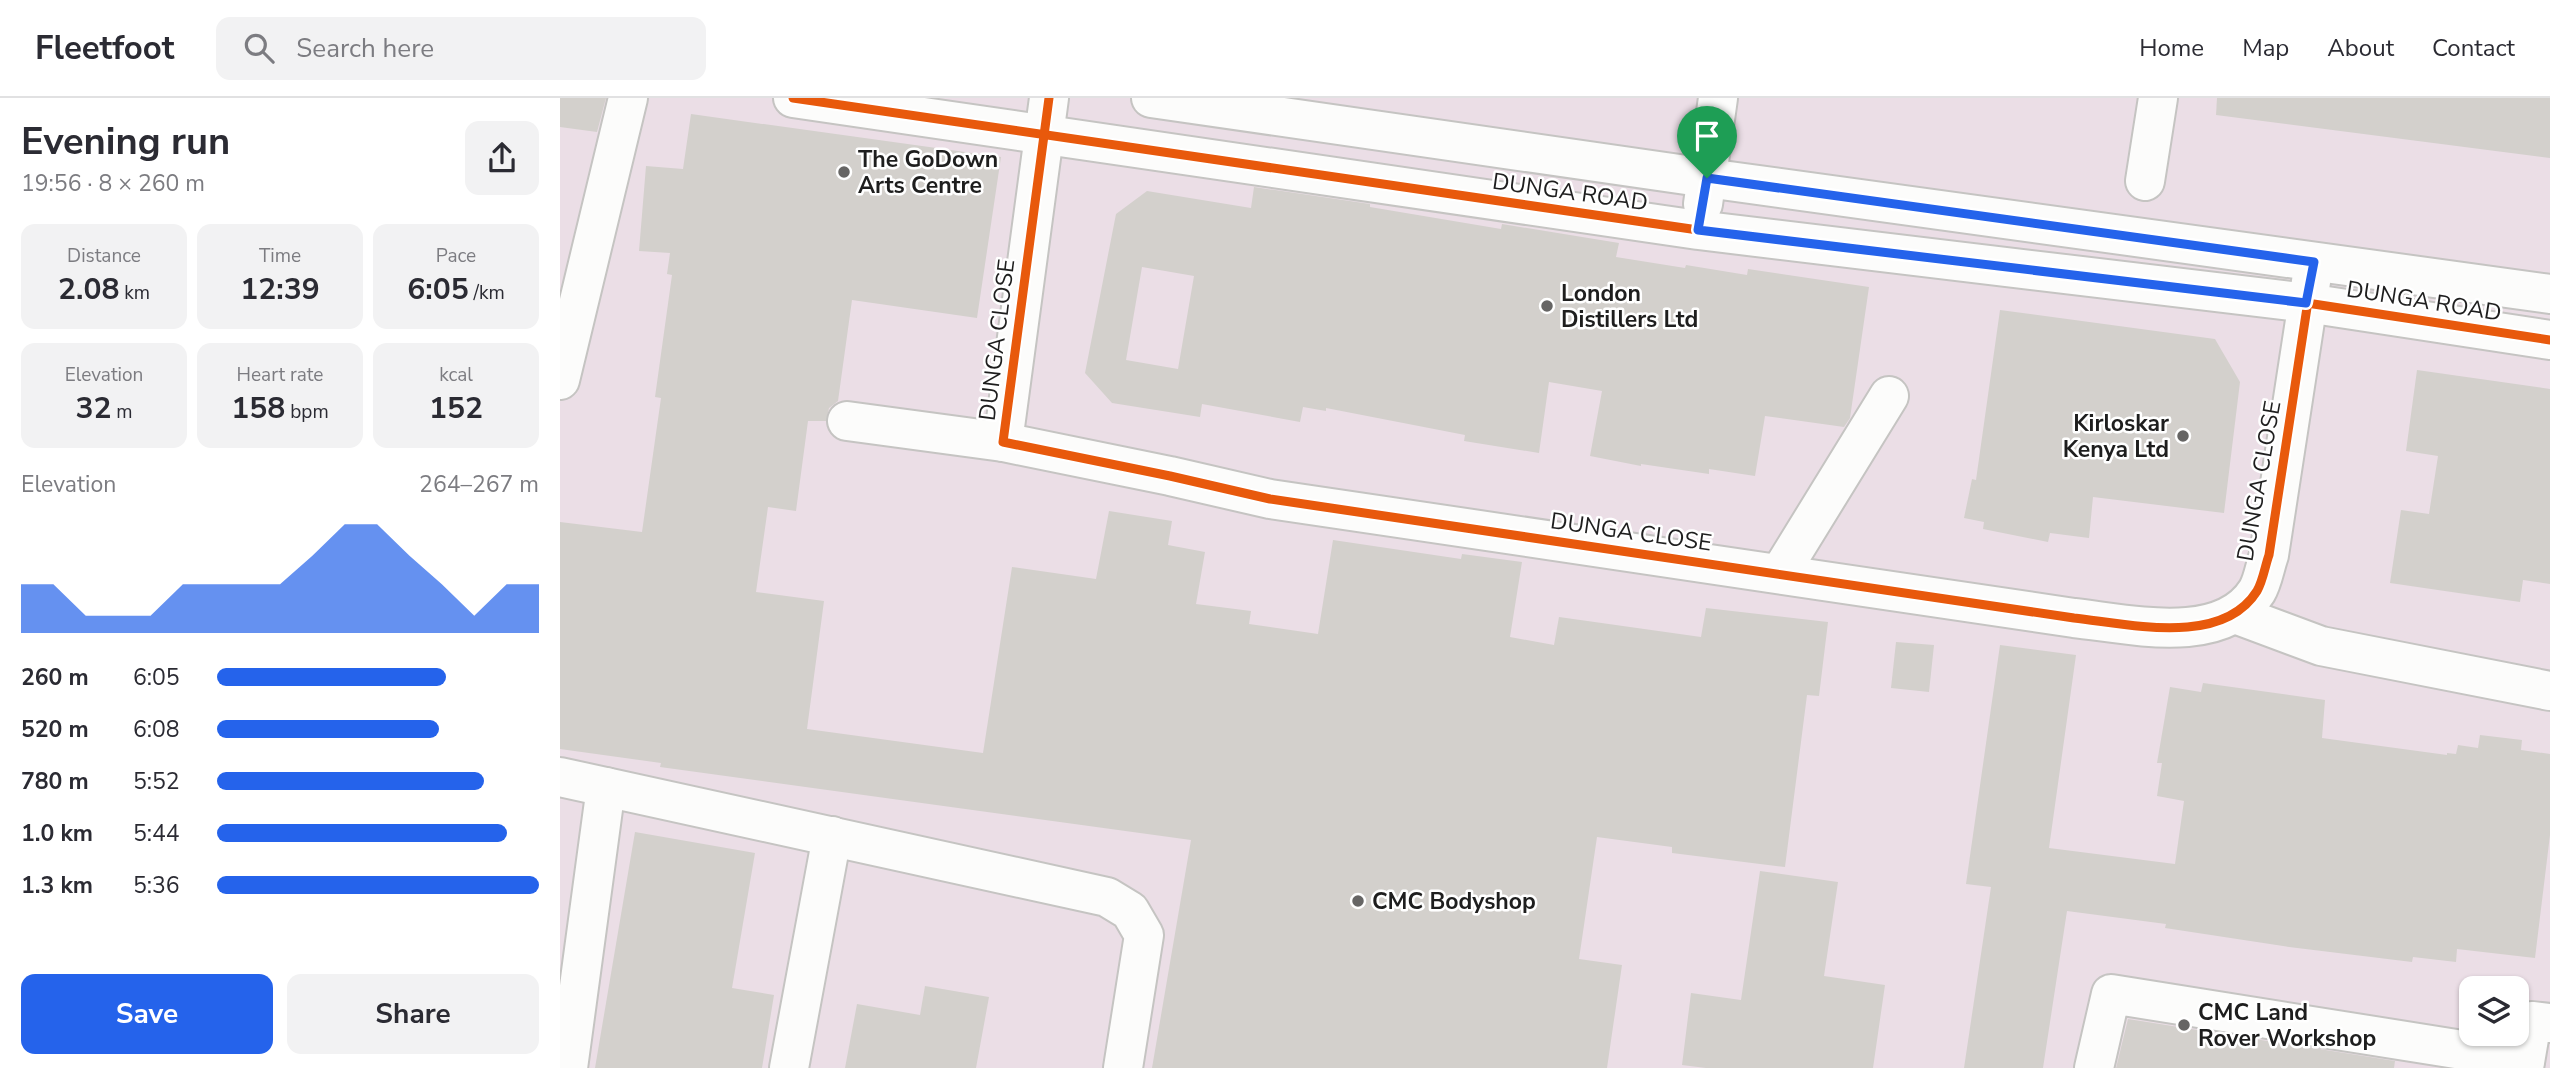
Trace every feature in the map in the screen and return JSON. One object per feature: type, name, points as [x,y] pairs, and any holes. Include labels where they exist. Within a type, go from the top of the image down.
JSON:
[{"type":"street","points":[[560,380],[628,98]]},
{"type":"street","name":"DUNGA ROAD","points":[[793,98],[1046,116],[1698,230],[2306,303],[2550,340]]},
{"type":"street","name":"DUNGA ROAD","points":[[1151,98],[2550,294]]},
{"type":"street","points":[[1698,230],[1717,98]]},
{"type":"street","points":[[2138,238],[2158,98]]},
{"type":"street","name":"DUNGA CLOSE","points":[[1046,116],[1003,442],[1270,499],[2074,618],[2160,627],[2208,625],[2235,614],[2258,590],[2269,555],[2314,262]]},
{"type":"street","points":[[1780,573],[1889,396]]},
{"type":"street","points":[[846,421],[1003,442]]},
{"type":"street","points":[[2235,614],[2321,646],[2550,691]]},
{"type":"street","points":[[560,777],[1107,897],[1130,911],[1144,936],[1123,1068]]},
{"type":"street","points":[[568,1068],[606,787]]},
{"type":"street","points":[[789,1068],[832,836]]},
{"type":"street","points":[[2094,1068],[2110,994],[2525,1064],[2532,1021],[2550,1023]]},
{"type":"shaded area","points":[[560,98],[2550,98],[2550,1068],[560,1068]]},
{"type":"building","points":[[560,98],[606,98],[597,132],[560,127]]},
{"type":"building","points":[[2217,98],[2550,98],[2550,158],[2216,115]]},
{"type":"building","points":[[691,114],[1001,157],[977,318],[852,300],[838,401],[829,408],[826,421],[808,421],[796,511],[768,507],[756,592],[824,601],[807,729],[983,753],[1012,567],[1096,579],[1109,511],[1172,521],[1168,545],[1205,552],[1196,604],[1251,611],[1249,624],[1318,634],[1333,540],[1461,559],[1462,554],[1522,562],[1510,637],[1554,645],[1559,617],[1701,637],[1706,608],[1828,622],[1819,696],[1807,695],[1785,867],[1672,853],[1672,847],[1597,837],[1579,959],[1622,965],[1607,1068],[1152,1068],[1191,840],[660,767],[661,763],[560,749],[560,522],[642,532],[661,398],[655,397],[672,275],[667,274],[670,253],[639,251],[646,166],[683,169]]},
{"type":"building","points":[[1254,187],[1370,204],[1370,207],[1501,229],[1502,224],[1619,243],[1616,257],[1747,275],[1748,269],[1869,287],[1850,418],[1844,427],[1765,416],[1755,476],[1709,469],[1709,474],[1641,466],[1590,456],[1602,391],[1549,382],[1539,453],[1464,441],[1465,435],[1326,408],[1326,411],[1303,407],[1300,422],[1202,404],[1200,417],[1112,403],[1085,373],[1116,214],[1147,191],[1251,208]],"holes":[[[1142,267],[1194,276],[1178,369],[1126,360]]]},
{"type":"building","points":[[2000,310],[2215,339],[2240,382],[2224,513],[2093,497],[2089,538],[2050,533],[2048,542],[1983,529],[1984,522],[1964,518],[1972,479],[1976,480]]},
{"type":"building","points":[[2417,370],[2550,389],[2550,584],[2523,580],[2520,602],[2390,583],[2401,510],[2429,514],[2438,456],[2406,451]]},
{"type":"building","points":[[1896,642],[1934,645],[1929,692],[1891,688]]},
{"type":"building","points":[[2000,645],[2076,655],[2049,848],[2175,864],[2184,801],[2157,796],[2162,763],[2157,763],[2170,687],[2201,692],[2203,683],[2325,700],[2322,738],[2447,755],[2456,754],[2458,745],[2478,748],[2480,735],[2522,740],[2521,750],[2550,754],[2550,835],[2535,958],[2457,949],[2456,962],[2413,957],[2412,962],[2289,947],[2165,928],[2166,924],[2067,911],[2043,1068],[1964,1068],[1991,887],[1966,884]]},
{"type":"building","points":[[635,832],[755,853],[732,988],[774,995],[762,1068],[595,1068]]},
{"type":"building","points":[[1760,871],[1838,882],[1824,976],[1885,985],[1873,1068],[1706,1068],[1682,1065],[1691,993],[1741,1000]]},
{"type":"building","points":[[925,986],[989,997],[976,1068],[845,1068],[857,1004],[920,1015]]},
{"type":"building","name":"CMC Land Rover Workshop","points":[[2128,1019],[2395,1061],[2394,1068],[2116,1068]]},
{"type":"cycle path","points":[[793,98],[1698,230],[2307,303],[2550,340]]},
{"type":"cycle path","points":[[1049,98],[1003,442],[1270,499],[2074,618],[2147,627],[2198,626],[2221,620],[2241,608],[2257,591],[2269,555],[2314,262]]},
{"type":"place","name":"The GoDown Arts Centre","points":[[844,172]]},
{"type":"place","name":"London Distillers Ltd","points":[[1547,306]]},
{"type":"place","name":"Kirloskar Kenya Ltd","points":[[2183,436]]},
{"type":"place","name":"CMC Bodyshop","points":[[1358,901]]},
{"type":"place","name":"CMC Land Rover Workshop","points":[[2184,1025]]},
{"type":"route","points":[[1707,178],[2314,262],[2306,303],[1698,230],[1707,178]]}]
